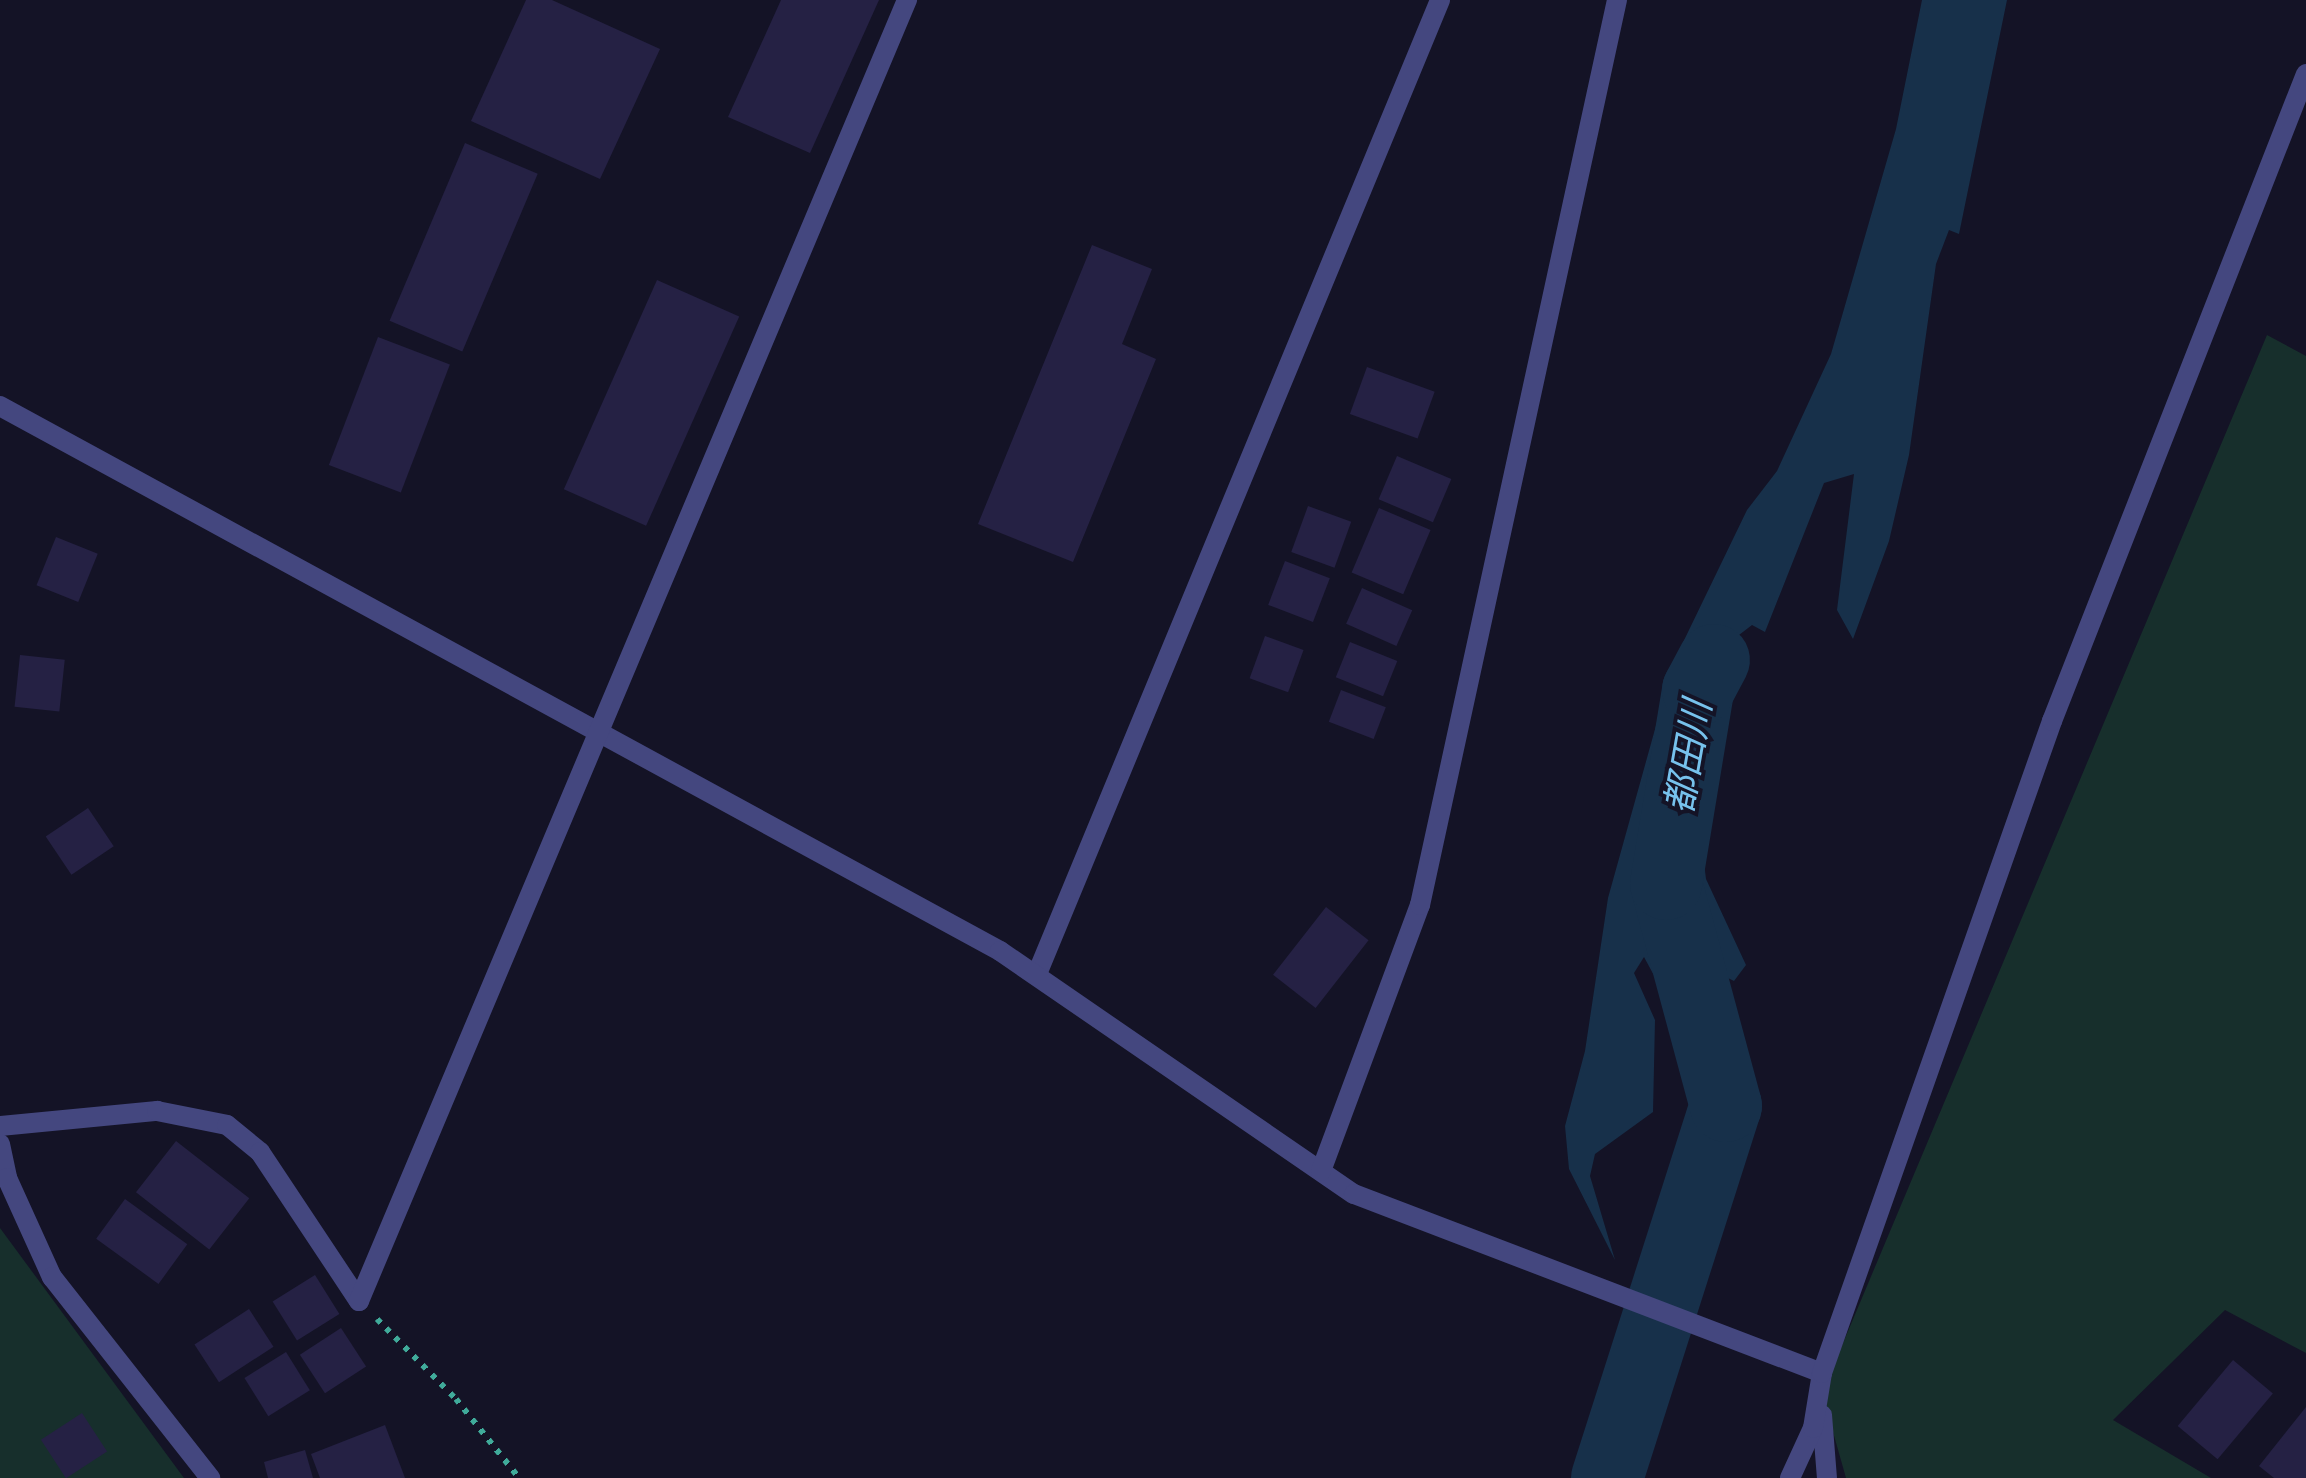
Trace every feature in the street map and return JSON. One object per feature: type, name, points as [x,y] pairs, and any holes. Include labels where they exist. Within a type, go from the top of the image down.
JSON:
[{"type":"street","points":[[359,1301],[604,731],[908,0]]},
{"type":"street","points":[[1037,974],[1440,0]]},
{"type":"street","points":[[1321,1171],[1420,904],[1617,0]]},
{"type":"street","points":[[1790,1478],[1813,1428],[1822,1373],[2052,721],[2306,74]]},
{"type":"street","points":[[0,406],[604,731],[1037,974],[1354,1194],[1822,1373]]},
{"type":"street","points":[[0,1126],[157,1111],[227,1124],[260,1152],[359,1301]]},
{"type":"street","points":[[0,1144],[7,1178],[52,1277],[210,1478]]},
{"type":"street","points":[[1822,1373],[1827,1478]]},
{"type":"path","points":[[359,1301],[456,1399],[519,1478]]},
{"type":"green space","points":[[2267,335],[2306,356],[2306,1353],[2225,1310],[2113,1420],[2211,1478],[1846,1478],[1822,1393]]},
{"type":"green space","points":[[0,1228],[184,1478],[0,1478]]},
{"type":"water","points":[[1922,0],[2007,0],[1959,234],[1949,230],[1936,264],[1909,455],[1889,541],[1853,639],[1837,610],[1854,474],[1824,483],[1765,632],[1752,625],[1739,635],[1709,686],[1670,810],[1696,796],[1706,879],[1746,965],[1734,981],[1724,976],[1692,914],[1666,969],[1664,994],[1644,957],[1634,973],[1655,1020],[1653,1112],[1595,1154],[1590,1176],[1615,1260],[1569,1169],[1565,1126],[1585,1051],[1608,898],[1674,661],[1747,510],[1777,471],[1831,354],[1896,129]]},
{"type":"building","points":[[526,0],[552,0],[660,49],[600,179],[471,121]]},
{"type":"building","points":[[781,0],[879,0],[810,153],[728,117]]},
{"type":"building","points":[[465,143],[538,174],[462,352],[390,321]]},
{"type":"building","points":[[1092,245],[1152,269],[1122,344],[1156,359],[1073,562],[978,524]]},
{"type":"building","points":[[657,280],[739,317],[646,526],[564,489]]},
{"type":"building","points":[[378,337],[450,365],[401,492],[329,465]]},
{"type":"building","points":[[1367,367],[1435,392],[1418,439],[1350,414]]},
{"type":"building","points":[[1397,456],[1451,479],[1433,522],[1379,499]]},
{"type":"building","points":[[1308,506],[1351,522],[1334,568],[1291,552]]},
{"type":"building","points":[[1379,508],[1431,530],[1403,594],[1352,572]]},
{"type":"building","points":[[56,537],[98,554],[78,602],[37,585]]},
{"type":"building","points":[[1285,561],[1330,578],[1313,622],[1268,605]]},
{"type":"building","points":[[1362,588],[1412,610],[1396,646],[1346,624]]},
{"type":"building","points":[[1265,636],[1304,650],[1288,692],[1250,678]]},
{"type":"building","points":[[1350,642],[1397,661],[1383,696],[1336,677]]},
{"type":"building","points":[[20,655],[65,660],[59,711],[15,707]]},
{"type":"building","points":[[1341,690],[1386,707],[1374,739],[1329,722]]},
{"type":"building","points":[[88,808],[114,846],[71,875],[46,837]]},
{"type":"building","points":[[1326,907],[1369,940],[1316,1008],[1273,975]]},
{"type":"building","points":[[176,1141],[249,1198],[209,1249],[136,1192]]},
{"type":"building","points":[[125,1199],[187,1244],[158,1284],[96,1239]]},
{"type":"building","points":[[315,1275],[339,1314],[297,1341],[273,1301]]},
{"type":"building","points":[[249,1309],[274,1347],[219,1382],[194,1344]]},
{"type":"building","points":[[341,1328],[366,1367],[325,1393],[300,1355]]},
{"type":"building","points":[[286,1352],[310,1390],[268,1416],[244,1378]]},
{"type":"building","points":[[2233,1360],[2273,1393],[2218,1459],[2178,1426]]},
{"type":"building","points":[[2306,1407],[2306,1478],[2274,1478],[2259,1466]]},
{"type":"building","points":[[82,1413],[107,1452],[66,1478],[41,1440]]},
{"type":"building","points":[[385,1425],[405,1478],[320,1478],[311,1454]]},
{"type":"building","points":[[305,1450],[313,1478],[268,1478],[264,1462]]},
{"type":"waterway","name":"都田川","points":[[1607,1478],[1726,1106],[1666,884],[1698,690],[1714,660]]}]
